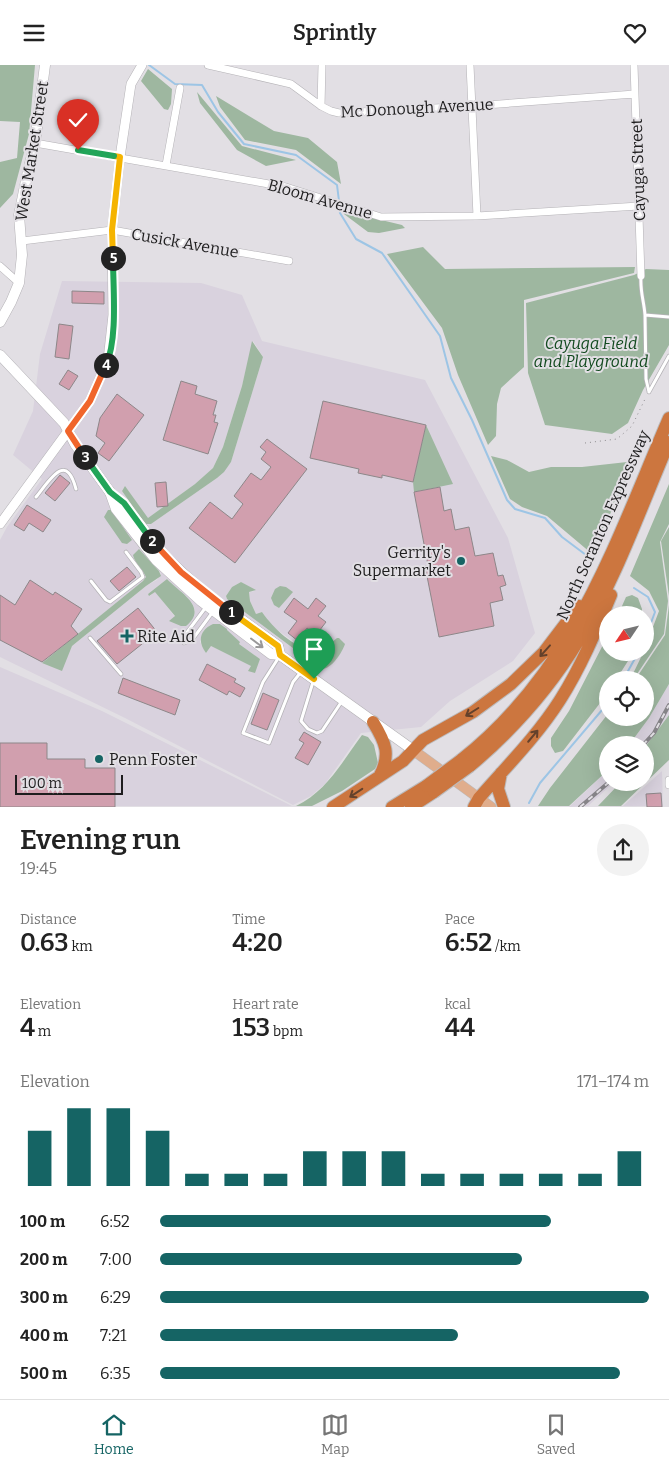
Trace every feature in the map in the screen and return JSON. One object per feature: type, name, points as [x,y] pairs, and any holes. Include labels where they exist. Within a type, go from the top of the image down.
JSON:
[{"type":"highway","name":"North Scranton Expressway","points":[[466,763],[539,682],[572,633],[604,569],[669,418]]},
{"type":"highway","name":"North Scranton Expressway","points":[[411,807],[430,789],[495,744],[521,718],[546,688],[569,655],[601,598],[669,442]]},
{"type":"highway","points":[[476,802],[550,715],[575,674],[613,590],[648,492]]},
{"type":"highway","points":[[333,807],[403,761],[423,740],[486,703],[511,684],[534,663],[562,630],[604,569]]},
{"type":"highway","points":[[374,722],[383,739],[386,753],[385,766],[379,777]]},
{"type":"highway","points":[[501,773],[498,789],[504,807]]},
{"type":"highway","name":"North Scranton Expressway","points":[[392,807],[430,789]]},
{"type":"main road","name":"West Market Street","points":[[0,321],[19,283],[22,255],[20,215],[35,143],[45,65]]},
{"type":"main road","points":[[0,355],[64,423],[75,444],[110,492],[116,509],[148,551],[174,579],[212,606],[278,646],[280,655],[413,750],[476,802],[491,807]]},
{"type":"street","points":[[0,524],[90,401],[108,360],[113,315],[112,230],[120,157],[131,84],[142,65]]},
{"type":"street","name":"Mc Donough Avenue","points":[[208,65],[291,84],[321,106],[340,113],[635,94]]},
{"type":"street","points":[[321,106],[322,65]]},
{"type":"street","points":[[470,65],[477,215]]},
{"type":"street","name":"Cayuga Street","points":[[634,65],[641,276]]},
{"type":"street","points":[[166,165],[180,88]]},
{"type":"street","name":"Bloom Avenue","points":[[35,143],[286,187],[381,217],[477,215],[639,206]]},
{"type":"street","name":"Cusick Avenue","points":[[22,241],[112,230],[289,261]]},
{"type":"street","points":[[0,266],[19,283]]},
{"type":"street","points":[[669,780],[669,785]]},
{"type":"lane","points":[[641,276],[640,292],[645,315],[646,379],[649,392]]},
{"type":"lane","points":[[645,315],[669,317]]},
{"type":"lane","points":[[649,392],[669,356]]},
{"type":"lane","points":[[36,497],[55,473],[62,470],[72,476],[76,489]]},
{"type":"lane","points":[[91,581],[110,603],[143,577],[141,571],[126,552]]},
{"type":"lane","points":[[212,606],[192,640],[184,643],[185,635],[212,606]]},
{"type":"lane","points":[[90,638],[121,675]]},
{"type":"lane","points":[[280,655],[262,682],[243,733],[269,743],[293,682],[302,670]]},
{"type":"lane","points":[[314,679],[301,721],[308,729],[317,733],[322,731],[343,700]]},
{"type":"path","points":[[585,443],[617,439],[632,425],[649,392]]},
{"type":"shaded area","points":[[62,281],[201,283],[242,295],[262,341],[425,380],[508,538],[535,633],[513,661],[450,701],[421,727],[361,733],[325,784],[311,796],[293,805],[125,718],[0,657],[0,540],[7,527],[42,479],[13,455],[33,411],[40,354]],"holes":[[[253,341],[263,357],[231,462],[217,478],[151,524],[145,523],[122,491],[123,489],[125,487],[147,519],[195,484],[213,468],[223,447],[242,386]],[[139,550],[161,573],[157,580],[146,586],[72,646],[43,663],[143,581],[146,577],[145,573],[134,559]],[[167,579],[193,605],[194,616],[169,621],[175,617],[155,591],[150,596],[148,594]],[[241,582],[255,591],[249,592],[250,601],[256,614],[262,612],[272,626],[298,645],[314,651],[316,658],[323,657],[336,649],[321,669],[227,599],[226,596],[232,587]],[[204,630],[226,630],[239,642],[238,644],[260,659],[251,666],[211,646],[206,653],[200,642]]]},
{"type":"shaded area","name":"Penn Foster","points":[[0,667],[102,711],[292,806],[0,806]]},
{"type":"shaded area","points":[[669,684],[669,715],[653,736],[636,736],[643,726],[654,726],[654,710]]},
{"type":"shaded area","points":[[662,771],[663,806],[623,806],[640,791],[654,791],[654,778]]},
{"type":"shaded area","points":[[599,779],[599,791],[604,791],[588,806],[569,807]]},
{"type":"green space","points":[[0,65],[35,65],[29,134],[13,194],[0,208],[0,162],[17,158],[20,122],[0,121]]},
{"type":"green space","points":[[148,69],[172,89],[171,104],[168,110],[164,109],[141,81]]},
{"type":"green space","points":[[197,92],[242,146],[296,160],[266,166],[237,150],[200,103]]},
{"type":"green space","points":[[216,96],[274,131],[308,138],[337,162],[341,184],[296,150],[245,140],[220,107]]},
{"type":"green space","points":[[344,211],[402,225],[405,228],[379,233],[368,232],[344,214]]},
{"type":"green space","points":[[423,247],[445,269],[635,267],[634,273],[524,300],[524,367],[501,388],[497,404],[496,436],[488,445],[458,375],[442,328],[387,254]]},
{"type":"green space","name":"Cayuga Field and Playground","points":[[646,269],[669,270],[669,345],[643,390],[628,423],[612,434],[545,425],[528,373],[526,303],[634,275]]},
{"type":"green space","points":[[252,341],[263,357],[231,462],[217,478],[151,524],[145,524],[122,491],[125,486],[148,518],[195,484],[213,468],[223,447],[242,386]]},
{"type":"green space","points":[[426,425],[453,484],[414,492],[413,482]]},
{"type":"green space","points":[[491,456],[507,460],[529,472],[551,467],[582,467],[636,461],[591,553],[547,516],[522,507],[510,499]]},
{"type":"green space","points":[[669,484],[669,524],[660,542],[668,601],[664,634],[654,649],[654,624],[659,611],[649,591],[630,576]]},
{"type":"green space","points":[[108,510],[111,510],[132,540],[127,544],[122,543],[104,517]]},
{"type":"green space","points":[[669,527],[669,596],[661,541]]},
{"type":"green space","points":[[139,549],[159,571],[161,576],[72,646],[62,671],[42,663],[143,581],[146,577],[133,555]]},
{"type":"green space","points":[[167,579],[194,606],[195,613],[186,626],[169,621],[175,616],[155,592],[149,596],[148,594]]},
{"type":"green space","points":[[241,582],[256,590],[249,592],[250,601],[256,614],[262,612],[272,625],[291,641],[314,651],[315,658],[323,657],[335,649],[331,643],[339,638],[345,644],[336,660],[329,667],[321,669],[227,599],[226,596],[232,587]]},
{"type":"green space","points":[[280,586],[286,587],[293,592],[279,608],[274,605],[271,598],[275,589]]},
{"type":"green space","points":[[632,595],[638,598],[641,606],[622,606],[626,597]]},
{"type":"green space","points":[[669,605],[669,684],[654,710],[654,671],[641,671],[648,661],[654,661],[654,652],[665,635]]},
{"type":"green space","points":[[213,624],[220,624],[227,629],[240,642],[239,644],[260,659],[255,673],[248,671],[251,666],[211,646],[206,653],[201,644],[201,636],[205,629]]},
{"type":"green space","points":[[599,653],[599,661],[628,661],[622,671],[599,671],[599,704],[563,751],[555,753],[551,746],[551,738],[569,711]]},
{"type":"green space","points":[[639,661],[646,661],[639,671],[634,671]]},
{"type":"green space","points":[[669,715],[669,760],[654,774],[653,736]]},
{"type":"green space","points":[[599,725],[643,726],[636,736],[599,736],[599,778],[569,806],[538,806]]},
{"type":"green space","points":[[362,735],[368,737],[374,745],[378,763],[375,769],[342,791],[312,806],[296,806],[307,800],[325,784]]},
{"type":"green space","points":[[612,791],[637,791],[621,806],[598,806]]},
{"type":"building","points":[[72,291],[104,292],[104,304],[72,303]]},
{"type":"building","points":[[59,324],[73,326],[69,359],[55,357]]},
{"type":"building","points":[[68,370],[78,376],[69,390],[59,384]]},
{"type":"building","points":[[181,381],[197,386],[195,394],[217,401],[213,415],[216,415],[214,422],[218,423],[208,454],[163,440]]},
{"type":"building","points":[[117,394],[144,415],[109,461],[98,453],[105,443],[96,436],[100,418]]},
{"type":"building","points":[[323,401],[426,425],[413,482],[382,475],[382,478],[358,473],[359,469],[310,458]]},
{"type":"building","points":[[267,439],[307,469],[235,563],[189,528],[210,502],[232,519],[243,504],[234,496],[251,473],[261,480],[271,467],[261,459],[266,452],[260,447]]},
{"type":"building","points":[[60,475],[70,483],[55,501],[45,493]]},
{"type":"building","points":[[166,482],[168,506],[157,507],[155,483]]},
{"type":"building","name":"Gerrity's Supermarket","points":[[440,487],[444,511],[451,509],[455,530],[469,527],[475,556],[493,553],[498,576],[503,575],[506,585],[500,587],[503,600],[490,603],[494,626],[439,637],[425,566],[428,565],[414,492]]},
{"type":"building","points":[[27,505],[51,520],[43,532],[29,523],[24,531],[14,525]]},
{"type":"building","points":[[127,567],[136,577],[119,591],[110,581]]},
{"type":"building","points":[[30,580],[53,595],[55,592],[82,609],[71,626],[78,634],[42,662],[0,640],[0,595],[15,605]]},
{"type":"building","points":[[294,598],[308,609],[316,598],[326,606],[318,616],[326,622],[316,635],[307,628],[298,641],[288,633],[297,621],[284,612]]},
{"type":"building","name":"Rite Aid","points":[[138,608],[157,632],[117,664],[97,641]]},
{"type":"building","points":[[207,664],[236,679],[234,682],[245,688],[240,697],[229,691],[227,695],[199,680]]},
{"type":"building","points":[[123,678],[180,700],[175,715],[118,693]]},
{"type":"building","points":[[263,693],[279,700],[267,730],[251,724]]},
{"type":"building","points":[[304,732],[321,742],[308,765],[295,758],[304,743],[299,740]]},
{"type":"building","points":[[0,743],[47,743],[47,759],[85,759],[85,768],[115,768],[115,807],[0,807]]},
{"type":"building","points":[[661,793],[662,807],[647,807],[646,794]]},
{"type":"waterway","points":[[149,65],[175,84],[202,85],[218,112],[244,144],[296,155],[337,185],[339,201]]},
{"type":"waterway","points":[[339,206],[340,213],[356,239],[382,253],[440,336],[451,378],[472,420],[507,500],[515,509],[545,518],[562,537],[590,558]]},
{"type":"waterway","points":[[634,588],[648,597],[652,606]]},
{"type":"waterway","points":[[654,610],[654,615]]},
{"type":"waterway","points":[[628,671],[634,661]]},
{"type":"waterway","points":[[529,803],[540,783],[599,714]]},
{"type":"railway","points":[[651,736],[669,705]]},
{"type":"railway","points":[[580,807],[599,791]]},
{"type":"place","name":"Gerrity's Supermarket","points":[[461,561]]},
{"type":"place","name":"Rite Aid","points":[[127,636]]},
{"type":"place","name":"Penn Foster","points":[[99,759]]},
{"type":"route","points":[[78,150],[120,157],[112,230],[113,315],[108,360],[90,401],[68,431],[75,444],[110,492],[124,503],[155,545],[172,563],[207,594],[278,646],[280,655],[314,679]]}]
